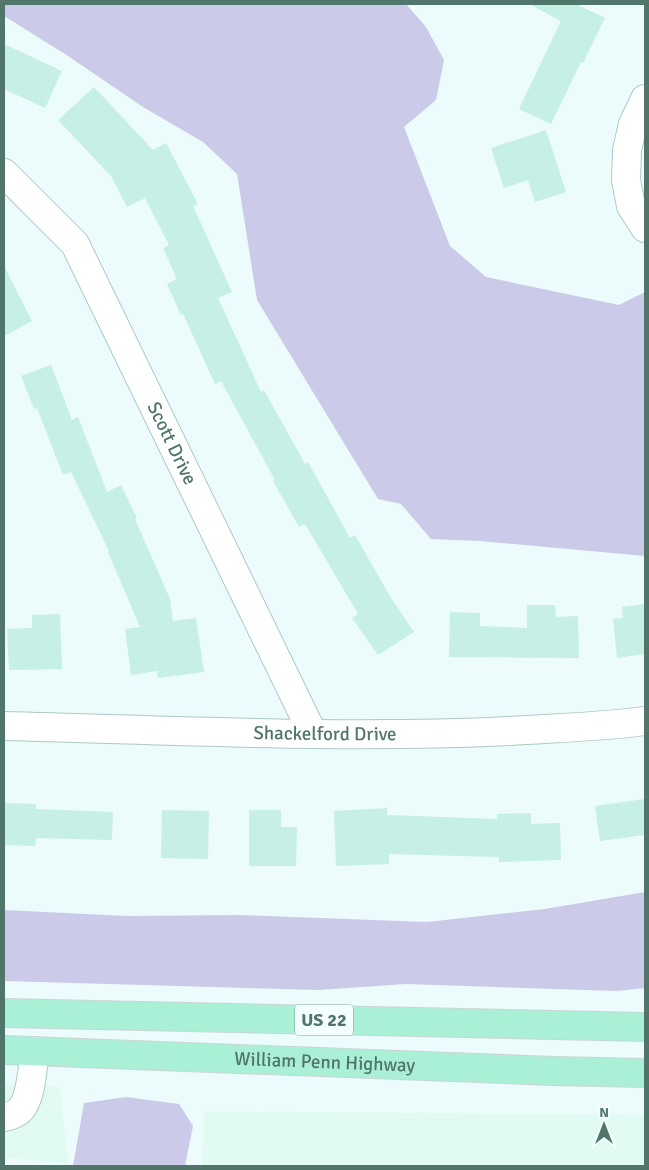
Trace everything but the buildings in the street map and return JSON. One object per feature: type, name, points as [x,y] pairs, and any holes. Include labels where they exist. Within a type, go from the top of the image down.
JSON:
[{"type":"highway","name":"US 22","points":[[4,1013],[645,1026]]},
{"type":"highway","name":"William Penn Highway","points":[[4,1050],[645,1073]]},
{"type":"street","points":[[645,99],[633,124],[627,150],[626,180],[631,206],[645,228]]},
{"type":"street","name":"Scott Drive","points":[[4,174],[75,244],[312,734]]},
{"type":"street","name":"Shackelford Drive","points":[[4,726],[312,734],[456,733],[608,726],[645,721]]},
{"type":"street","points":[[4,1117],[14,1115],[24,1103],[28,1094],[35,1051]]},
{"type":"shaded area","points":[[4,4],[406,4],[426,27],[444,60],[436,100],[404,127],[450,246],[486,277],[619,305],[645,292],[645,556],[479,541],[431,539],[401,504],[378,499],[257,300],[237,174],[203,142],[143,107],[65,54],[4,16]]},
{"type":"shaded area","points":[[645,892],[645,988],[617,991],[406,984],[319,990],[4,981],[4,910],[127,916],[240,915],[427,922],[545,909]]},
{"type":"shaded area","points":[[4,1084],[60,1087],[68,1163],[4,1158]]},
{"type":"shaded area","points":[[126,1097],[179,1104],[193,1126],[185,1166],[73,1166],[84,1103]]},
{"type":"shaded area","points":[[205,1111],[645,1115],[645,1166],[202,1166]]}]
